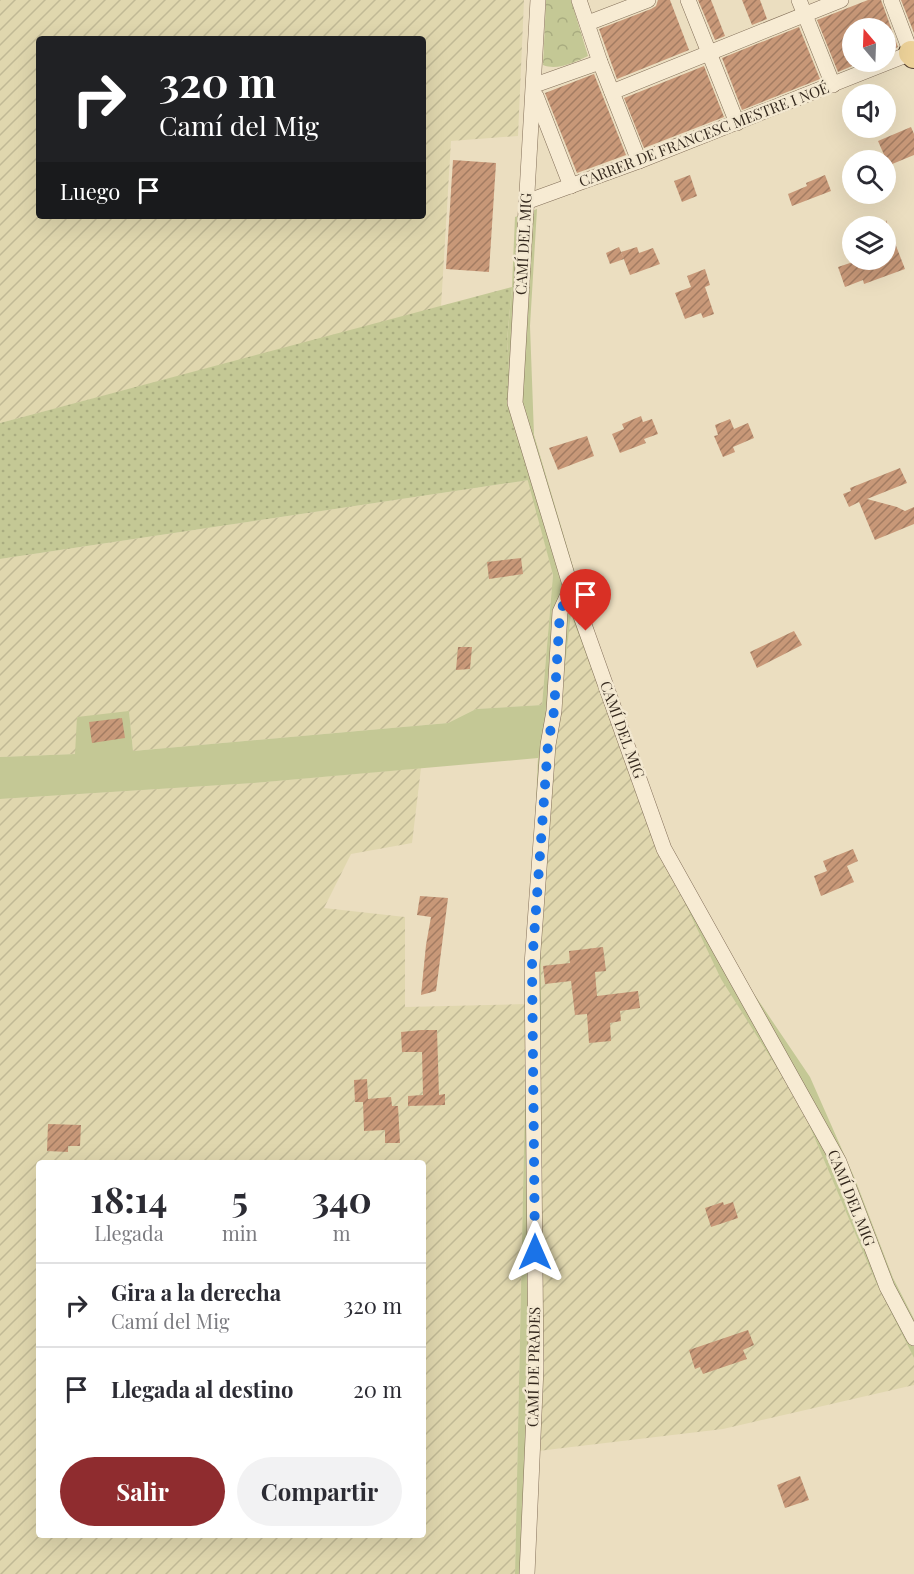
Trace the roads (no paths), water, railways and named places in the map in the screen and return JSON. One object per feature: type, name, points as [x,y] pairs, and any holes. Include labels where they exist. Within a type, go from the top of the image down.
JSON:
[{"type":"street","name":"CAMÍ DEL MIG","points":[[538,0],[515,403],[571,588],[664,849],[839,1162],[887,1287],[914,1338]]},
{"type":"street","points":[[579,0],[600,62],[639,161]]},
{"type":"street","points":[[588,23],[648,0]]},
{"type":"street","points":[[688,0],[737,123]]},
{"type":"street","points":[[612,92],[710,52],[802,7],[841,0]]},
{"type":"street","points":[[891,0],[913,54]]},
{"type":"street","points":[[802,7],[833,85]]},
{"type":"street","name":"CARRER DE FRANCESC MESTRE I NOÉ","points":[[526,202],[639,161],[913,54]]},
{"type":"street","points":[[571,186],[534,88],[600,62]]},
{"type":"street","name":"CAMÍ DE PRADES","points":[[527,1574],[536,1368],[532,965],[548,744],[554,711],[560,612],[571,588]]}]
